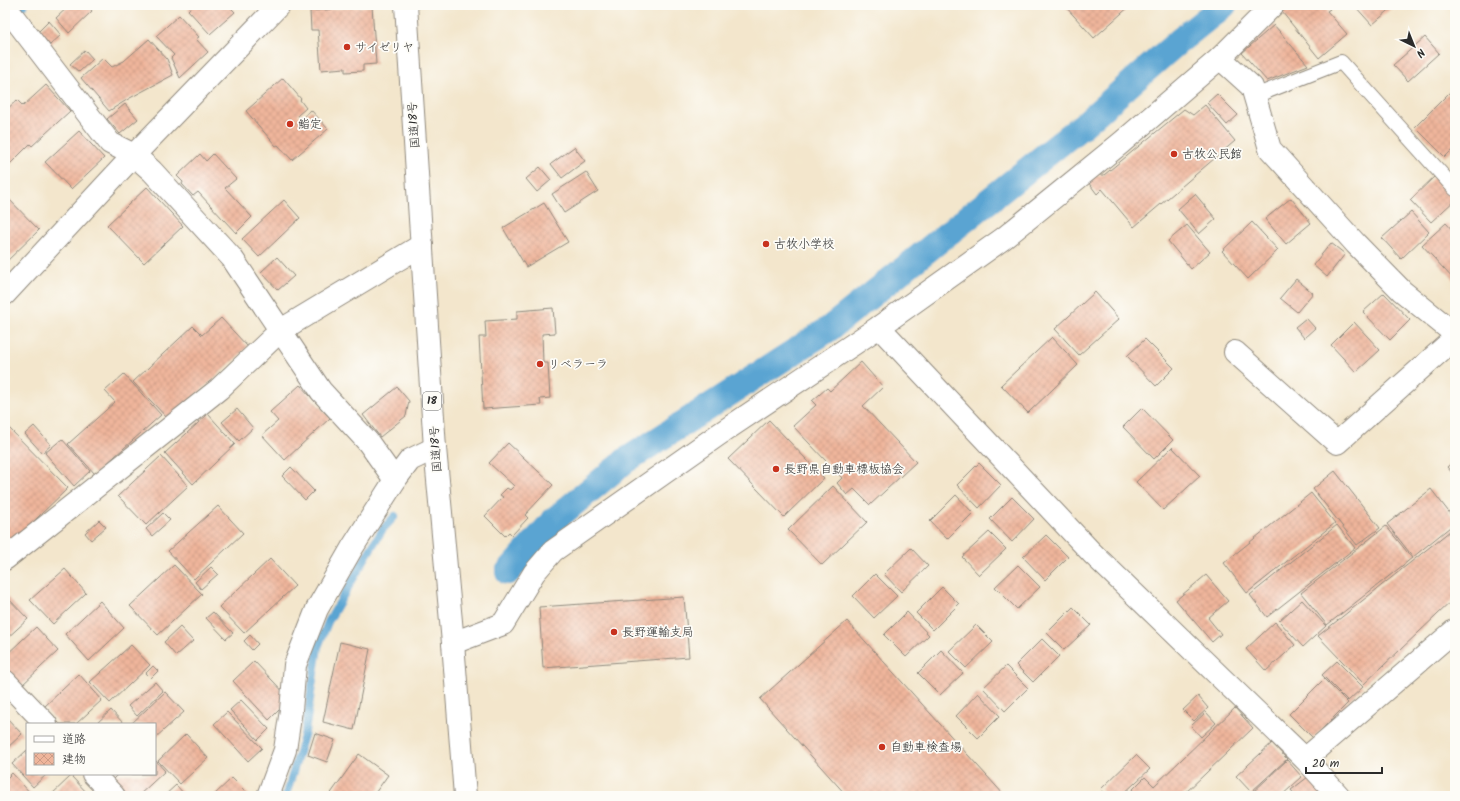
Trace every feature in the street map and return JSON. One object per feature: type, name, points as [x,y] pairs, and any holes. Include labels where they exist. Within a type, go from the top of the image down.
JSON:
[{"type":"main road","points":[[5,5],[110,143],[134,155],[152,172],[232,258],[321,391],[368,442],[395,480]]},
{"type":"main road","points":[[5,294],[134,155],[279,5]]},
{"type":"main road","name":"国道18号","points":[[406,5],[435,448],[465,796]]},
{"type":"main road","points":[[453,643],[503,624],[534,573],[553,551],[718,435],[879,327],[1004,238],[1121,143],[1220,58],[1273,5]]},
{"type":"main road","points":[[1220,58],[1252,87],[1270,149],[1356,244],[1402,291],[1455,334]]},
{"type":"main road","points":[[5,559],[219,389],[281,330],[422,245]]},
{"type":"main road","points":[[879,327],[1092,553],[1304,759],[1339,796]]},
{"type":"main road","points":[[1235,352],[1337,442],[1455,338]]},
{"type":"main road","points":[[268,796],[285,750],[292,710],[295,665],[318,609],[352,548],[395,480],[410,460],[435,448]]},
{"type":"main road","points":[[1304,759],[1455,630]]},
{"type":"main road","points":[[5,681],[45,723]]},
{"type":"main road","points":[[94,775],[114,796]]},
{"type":"lane","points":[[1255,96],[1341,62],[1455,189]]},
{"type":"building","points":[[70,5],[87,5],[92,11],[69,33],[56,18]]},
{"type":"building","points":[[193,5],[228,5],[235,12],[210,34],[188,10]]},
{"type":"building","points":[[1064,5],[1131,5],[1094,38]]},
{"type":"building","points":[[1290,5],[1327,5],[1330,9],[1327,11],[1347,34],[1319,58],[1282,12]]},
{"type":"building","points":[[1354,5],[1395,5],[1372,25]]},
{"type":"building","name":"サイゼリヤ","points":[[372,6],[376,64],[363,65],[363,71],[345,72],[345,68],[321,70],[318,30],[311,30],[310,11]]},
{"type":"building","points":[[179,15],[199,37],[196,39],[208,52],[180,78],[171,58],[174,55],[156,36]]},
{"type":"building","points":[[49,21],[61,35],[50,45],[38,32]]},
{"type":"building","points":[[1274,25],[1308,65],[1267,81],[1242,53]]},
{"type":"building","points":[[1425,37],[1439,53],[1408,81],[1393,65]]},
{"type":"building","points":[[149,39],[167,59],[173,75],[109,111],[81,78],[103,58],[112,67],[124,61]]},
{"type":"building","points":[[85,50],[93,59],[79,72],[70,64]]},
{"type":"building","name":"鮨定","points":[[283,78],[301,99],[300,100],[306,108],[298,115],[301,119],[311,110],[328,129],[292,160],[278,145],[276,146],[246,111]]},
{"type":"building","points":[[46,85],[70,111],[32,146],[30,144],[7,167],[5,166],[5,111],[17,100],[23,106]]},
{"type":"building","points":[[1455,87],[1455,147],[1445,157],[1415,127]]},
{"type":"building","points":[[1217,94],[1238,115],[1227,125],[1207,103]]},
{"type":"building","points":[[125,104],[138,119],[120,134],[107,119]]},
{"type":"building","points":[[1205,105],[1235,141],[1134,227],[1102,189],[1097,194],[1088,182],[1096,175],[1104,175],[1184,109],[1193,115]]},
{"type":"building","points":[[79,131],[104,158],[71,189],[45,162]]},
{"type":"building","points":[[574,147],[585,161],[562,178],[551,164]]},
{"type":"building","points":[[200,154],[206,161],[213,154],[236,179],[225,188],[252,217],[236,233],[198,192],[193,196],[177,176]]},
{"type":"building","points":[[1455,159],[1455,170],[1450,164]]},
{"type":"building","points":[[540,167],[551,180],[537,192],[526,179]]},
{"type":"building","points":[[586,172],[598,191],[564,213],[552,194]]},
{"type":"building","points":[[1436,175],[1455,195],[1455,200],[1431,222],[1410,200]]},
{"type":"building","points":[[147,187],[183,226],[144,263],[107,225]]},
{"type":"building","points":[[1195,194],[1216,219],[1199,234],[1178,209]]},
{"type":"building","points":[[5,195],[39,230],[5,263]]},
{"type":"building","points":[[1291,198],[1311,223],[1286,244],[1265,219]]},
{"type":"building","points":[[284,200],[300,218],[259,257],[242,239]]},
{"type":"building","points":[[544,203],[568,242],[526,267],[503,228]]},
{"type":"building","points":[[1411,212],[1429,232],[1401,259],[1382,238]]},
{"type":"building","points":[[1252,222],[1278,250],[1248,279],[1222,251]]},
{"type":"building","points":[[1446,223],[1455,233],[1455,281],[1422,245]]},
{"type":"building","points":[[1187,225],[1210,252],[1191,269],[1168,241]]},
{"type":"building","points":[[1331,243],[1345,254],[1327,277],[1313,265]]},
{"type":"building","points":[[277,257],[294,276],[278,290],[261,272]]},
{"type":"building","points":[[1296,279],[1313,293],[1297,312],[1280,298]]},
{"type":"building","points":[[1095,292],[1119,319],[1079,355],[1055,329]]},
{"type":"building","points":[[1384,293],[1410,320],[1390,340],[1363,312]]},
{"type":"building","points":[[553,308],[555,333],[542,334],[543,363],[548,363],[550,398],[540,399],[541,405],[483,409],[479,337],[486,337],[485,321],[517,319],[517,311]]},
{"type":"building","points":[[221,318],[248,347],[169,420],[133,382],[193,326],[202,335]]},
{"type":"building","points":[[1306,318],[1315,328],[1304,338],[1295,327]]},
{"type":"building","points":[[1354,322],[1380,350],[1356,372],[1331,345]]},
{"type":"building","points":[[1052,337],[1078,365],[1028,413],[1001,385]]},
{"type":"building","points":[[1145,339],[1174,368],[1156,386],[1127,356]]},
{"type":"building","points":[[861,362],[883,387],[863,406],[916,462],[870,505],[854,489],[847,495],[837,483],[842,478],[793,426],[816,405],[812,401],[827,388],[830,391]]},
{"type":"building","points":[[124,374],[161,415],[95,474],[68,444],[115,402],[105,391]]},
{"type":"building","points":[[300,385],[330,418],[285,460],[262,435],[278,421],[270,412]]},
{"type":"building","points":[[397,387],[409,401],[406,416],[380,437],[363,415]]},
{"type":"building","points":[[1142,408],[1173,440],[1154,459],[1123,427]]},
{"type":"building","points":[[237,409],[253,428],[239,441],[222,422]]},
{"type":"building","points":[[208,414],[235,444],[193,484],[165,453]]},
{"type":"building","name":"長野県自動車標板協会","points":[[769,420],[824,478],[784,517],[728,459]]},
{"type":"building","points":[[5,424],[68,488],[5,549]]},
{"type":"building","points":[[34,426],[51,445],[42,453],[25,434]]},
{"type":"building","points":[[62,439],[90,471],[74,486],[45,453]]},
{"type":"building","points":[[508,443],[553,485],[525,515],[528,518],[512,535],[509,532],[505,536],[485,516],[503,497],[500,495],[507,488],[510,490],[514,486],[489,463]]},
{"type":"building","points":[[1172,447],[1200,476],[1163,510],[1136,482]]},
{"type":"building","points":[[161,456],[188,486],[146,525],[118,496]]},
{"type":"building","points":[[1455,460],[1455,476],[1447,467]]},
{"type":"building","points":[[979,463],[1001,485],[979,508],[957,485]]},
{"type":"building","points":[[291,467],[314,491],[305,500],[282,476]]},
{"type":"building","points":[[1335,471],[1380,528],[1357,545],[1313,489]]},
{"type":"building","points":[[833,486],[867,522],[822,565],[788,530]]},
{"type":"building","points":[[1431,489],[1455,520],[1455,523],[1413,557],[1387,524]]},
{"type":"building","points":[[1311,493],[1335,523],[1247,593],[1224,563]]},
{"type":"building","points":[[956,495],[973,513],[947,539],[930,521]]},
{"type":"building","points":[[1012,497],[1034,519],[1012,542],[990,519]]},
{"type":"building","points":[[218,506],[243,533],[194,579],[168,551]]},
{"type":"building","points":[[163,513],[170,520],[152,536],[146,529]]},
{"type":"building","points":[[99,520],[106,527],[91,540],[85,533]]},
{"type":"building","points":[[1337,525],[1355,548],[1267,617],[1250,595]]},
{"type":"building","points":[[1386,526],[1412,558],[1327,625],[1301,593]]},
{"type":"building","points":[[1455,527],[1455,598],[1364,684],[1318,636]]},
{"type":"building","points":[[989,532],[1006,549],[979,575],[962,557]]},
{"type":"building","points":[[1046,535],[1068,557],[1045,580],[1023,557]]},
{"type":"building","points":[[911,548],[928,566],[901,592],[884,574]]},
{"type":"building","points":[[270,559],[295,586],[244,633],[219,607]]},
{"type":"building","points":[[174,565],[202,594],[158,635],[130,606]]},
{"type":"building","points":[[1018,565],[1040,587],[1017,609],[995,587]]},
{"type":"building","points":[[211,567],[218,574],[201,589],[195,582]]},
{"type":"building","points":[[65,569],[86,593],[53,624],[30,600]]},
{"type":"building","points":[[875,574],[897,596],[874,618],[853,596]]},
{"type":"building","points":[[1206,575],[1228,601],[1208,618],[1221,634],[1212,642],[1176,600]]},
{"type":"building","points":[[942,587],[959,604],[933,630],[916,613]]},
{"type":"building","points":[[5,595],[28,619],[5,640]]},
{"type":"building","name":"長野運輸支局","points":[[684,597],[689,657],[543,668],[539,607]]},
{"type":"building","points":[[1302,600],[1326,626],[1303,647],[1279,621]]},
{"type":"building","points":[[100,601],[124,628],[89,661],[65,634]]},
{"type":"building","points":[[1073,607],[1091,625],[1064,650],[1047,633]]},
{"type":"building","points":[[213,612],[233,633],[226,639],[206,618]]},
{"type":"building","points":[[907,612],[929,635],[906,657],[884,635]]},
{"type":"building","name":"自動車検査場","points":[[847,621],[1005,796],[847,796],[760,699]]},
{"type":"building","points":[[1275,622],[1295,645],[1266,671],[1246,649]]},
{"type":"building","points":[[976,625],[993,642],[966,668],[949,651]]},
{"type":"building","points":[[36,627],[58,651],[21,686],[5,669],[5,656]]},
{"type":"building","points":[[180,627],[193,641],[176,656],[164,642]]},
{"type":"building","points":[[250,635],[258,644],[252,650],[244,641]]},
{"type":"building","points":[[1042,639],[1059,656],[1033,682],[1016,665]]},
{"type":"building","points":[[340,642],[370,649],[354,730],[323,722]]},
{"type":"building","points":[[131,645],[150,665],[110,703],[90,682]]},
{"type":"building","points":[[941,650],[963,673],[940,695],[918,673]]},
{"type":"building","points":[[254,661],[290,699],[269,720],[233,681]]},
{"type":"building","points":[[1337,661],[1363,687],[1348,701],[1322,675]]},
{"type":"building","points":[[153,666],[158,671],[151,678],[146,673]]},
{"type":"building","points":[[1006,666],[1028,688],[1005,711],[983,688]]},
{"type":"building","points":[[79,674],[102,700],[77,723],[59,723],[44,707]]},
{"type":"building","points":[[1324,679],[1348,703],[1313,738],[1289,714]]},
{"type":"building","points":[[155,682],[163,691],[137,716],[128,706]]},
{"type":"building","points":[[165,692],[184,712],[156,737],[156,723],[132,723]]},
{"type":"building","points":[[978,693],[1000,716],[978,738],[956,716]]},
{"type":"building","points":[[1198,696],[1208,708],[1194,721],[1183,710]]},
{"type":"building","points":[[241,700],[269,729],[258,740],[230,710]]},
{"type":"building","points":[[1235,708],[1253,728],[1182,796],[1126,796],[1145,777],[1154,786]]},
{"type":"building","points":[[111,710],[123,723],[97,723]]},
{"type":"building","points":[[227,712],[262,748],[248,761],[214,724]]},
{"type":"building","points":[[1206,712],[1216,723],[1201,737],[1191,726]]},
{"type":"building","points":[[5,716],[22,734],[5,750]]},
{"type":"building","points":[[315,733],[335,740],[327,762],[308,755]]},
{"type":"building","points":[[186,734],[208,758],[180,784],[158,761]]},
{"type":"building","points":[[1272,743],[1287,759],[1251,792],[1236,776]]},
{"type":"building","points":[[26,751],[26,775],[46,775],[33,787],[12,764]]},
{"type":"building","points":[[359,754],[388,775],[373,796],[329,796]]},
{"type":"building","points":[[1136,755],[1150,769],[1121,796],[1107,796],[1101,789]]},
{"type":"building","points":[[1287,760],[1302,777],[1281,796],[1250,795]]},
{"type":"building","points":[[156,761],[165,771],[138,796],[127,796],[112,780],[117,775],[156,775]]},
{"type":"building","points":[[12,773],[33,796],[5,796],[5,780]]},
{"type":"building","points":[[71,776],[90,796],[50,796]]},
{"type":"building","points":[[1308,777],[1324,796],[1296,796],[1291,790]]},
{"type":"building","points":[[232,778],[250,796],[213,796]]},
{"type":"building","points":[[176,785],[186,796],[164,796]]},
{"type":"waterway","points":[[508,572],[554,520],[625,461],[829,329],[1082,126],[1178,42],[1224,5]]},
{"type":"waterway","points":[[285,796],[305,732],[318,647],[328,622],[370,550],[383,529],[395,516]]},
{"type":"place","name":"サイゼリヤ","points":[[347,47]]},
{"type":"place","name":"鮨定","points":[[290,124]]},
{"type":"place","name":"古牧公民館","points":[[1174,154]]},
{"type":"place","name":"古牧小学校","points":[[766,244]]},
{"type":"place","name":"リベラーラ","points":[[540,364]]},
{"type":"place","name":"長野県自動車標板協会","points":[[776,469]]},
{"type":"place","name":"長野運輸支局","points":[[614,632]]},
{"type":"place","name":"自動車検査場","points":[[882,747]]}]
